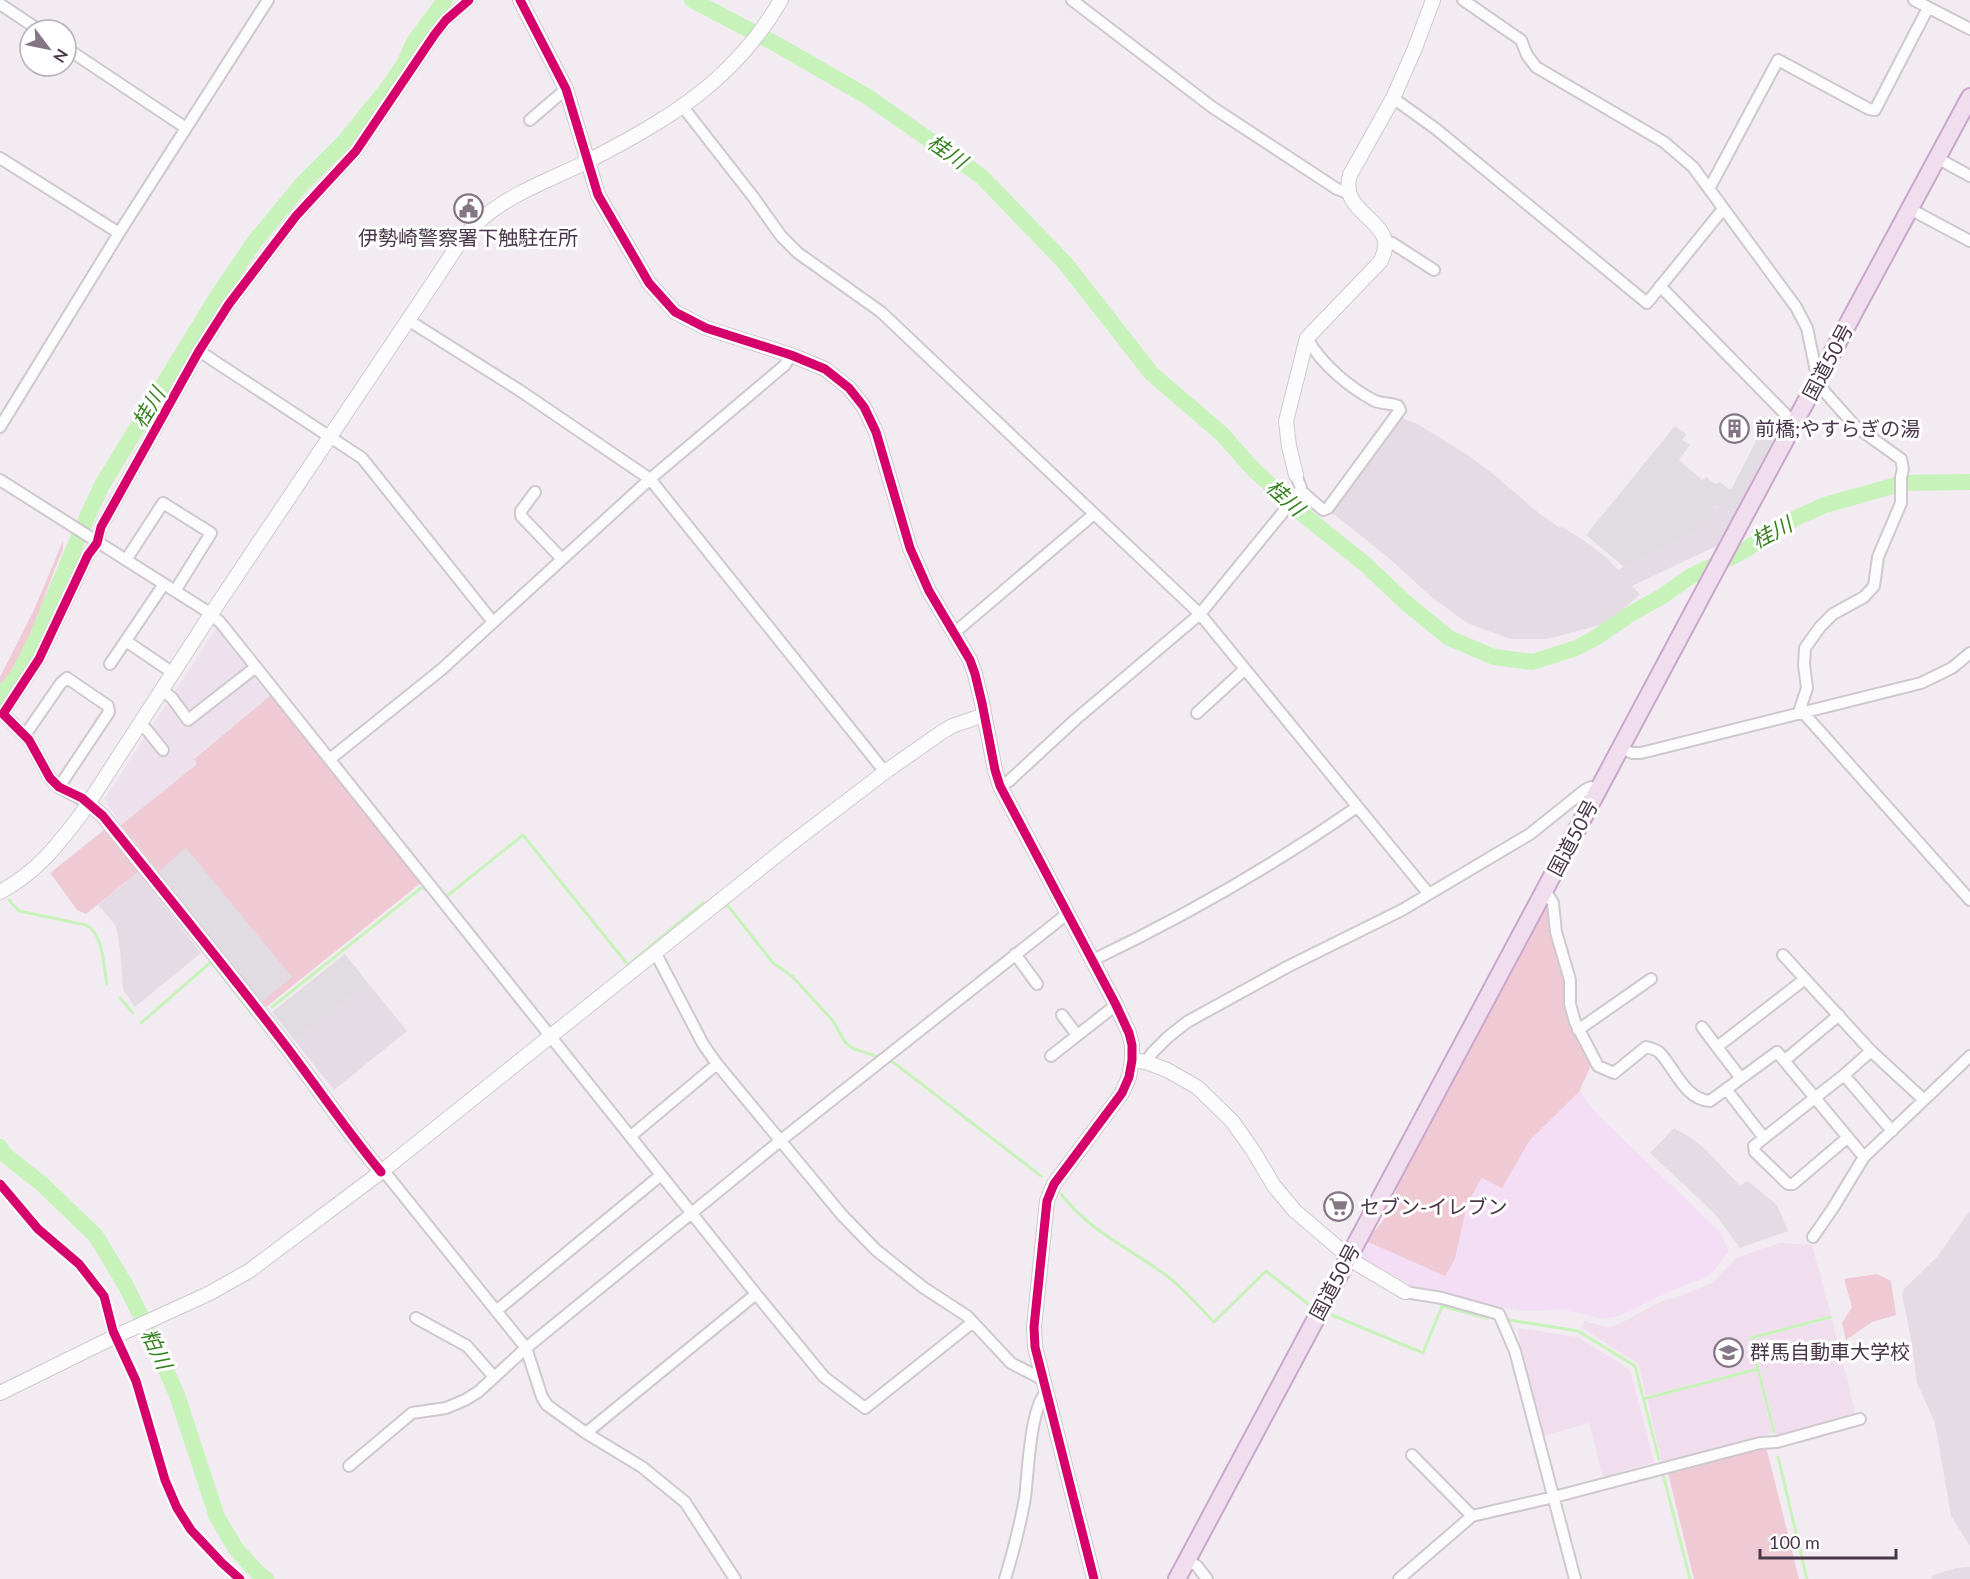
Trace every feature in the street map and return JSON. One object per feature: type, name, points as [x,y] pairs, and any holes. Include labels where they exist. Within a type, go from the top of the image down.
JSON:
[{"type":"highway","name":"国道50号","points":[[1177,1579],[1970,98]]},
{"type":"street","points":[[0,428],[119,233],[268,0]]},
{"type":"street","points":[[469,0],[435,34],[356,151],[296,216],[229,304],[199,351],[111,506],[39,659],[3,714],[25,735],[50,778],[59,787],[88,803],[103,816],[277,1034],[331,1109],[526,1348],[547,1405],[586,1433],[642,1467],[685,1502],[735,1579]]},
{"type":"street","points":[[520,0],[566,89],[598,195],[649,283],[675,312],[706,328],[791,355],[825,369],[849,388],[864,407],[876,432],[910,548],[929,591],[970,660],[1000,786],[1067,914],[1094,960],[1129,1033],[1139,1061],[1174,1074],[1197,1087],[1222,1110],[1241,1133],[1287,1203],[1356,1263],[1405,1292],[1442,1298],[1499,1314],[1515,1351],[1575,1579]]},
{"type":"street","points":[[0,892],[40,865],[88,803],[211,614],[408,320],[458,246],[483,217],[507,200],[589,160],[683,107],[715,82],[748,47],[765,26],[780,0]]},
{"type":"street","points":[[1072,0],[1212,107],[1337,189],[1348,193]]},
{"type":"street","points":[[1000,786],[1009,782],[1076,719],[1200,614],[1301,488],[1289,446],[1286,421],[1307,338],[1380,262],[1386,249],[1386,242],[1379,227],[1352,201],[1347,184],[1393,98],[1433,0]]},
{"type":"street","points":[[1462,0],[1521,40],[1527,55],[1536,67],[1664,142],[1693,167],[1796,307],[1807,328],[1818,381],[1824,391],[1855,426],[1901,459],[1903,469],[1901,500],[1878,557],[1874,586],[1864,597],[1833,614],[1805,648],[1804,665],[1807,688],[1800,709],[1970,900]]},
{"type":"street","points":[[1914,0],[1970,29]]},
{"type":"street","points":[[0,4],[21,18]]},
{"type":"street","points":[[1709,189],[1778,60],[1869,109],[1875,110],[1928,8]]},
{"type":"street","points":[[78,56],[186,128]]},
{"type":"street","points":[[530,120],[566,89]]},
{"type":"street","points":[[1393,98],[1436,129],[1647,303],[1723,209]]},
{"type":"street","points":[[683,107],[781,236],[798,253],[881,312],[1200,614],[1428,893]]},
{"type":"street","points":[[0,158],[119,233]]},
{"type":"street","points":[[1937,159],[1970,176]]},
{"type":"street","points":[[1910,210],[1970,240]]},
{"type":"street","points":[[1386,242],[1392,243],[1434,270]]},
{"type":"street","points":[[1660,286],[1795,424]]},
{"type":"street","points":[[408,320],[519,390],[650,479],[885,772]]},
{"type":"street","points":[[1298,492],[1323,510],[1328,508],[1400,410],[1393,404],[1374,400],[1350,384],[1327,364],[1307,338]]},
{"type":"street","points":[[199,351],[362,458],[493,622]]},
{"type":"street","points":[[330,759],[442,669],[650,479],[785,365],[791,355]]},
{"type":"street","points":[[0,480],[211,614],[220,622],[824,1377],[865,1408],[973,1322]]},
{"type":"street","points":[[535,492],[521,516],[562,559]]},
{"type":"street","points":[[126,560],[163,503],[183,515],[211,533],[175,591]]},
{"type":"street","points":[[954,633],[1094,514]]},
{"type":"street","points":[[110,664],[164,584]]},
{"type":"street","points":[[126,640],[173,673]]},
{"type":"street","points":[[1621,748],[1632,753],[1641,753],[1921,683],[1952,668],[1970,654]]},
{"type":"street","points":[[162,690],[172,698],[188,720],[256,667]]},
{"type":"street","points":[[1197,713],[1245,669]]},
{"type":"street","points":[[25,735],[61,683],[67,678],[108,706],[109,712],[59,787]]},
{"type":"street","points":[[0,1393],[249,1271],[382,1172],[550,1036],[885,772],[942,732],[984,715]]},
{"type":"street","points":[[140,724],[163,750]]},
{"type":"street","points":[[1094,1579],[1035,1347],[1034,1327],[1047,1201],[1054,1185],[1122,1093],[1139,1061],[1187,1022],[1287,967],[1402,910],[1530,834],[1585,790],[1591,787],[1599,789]]},
{"type":"street","points":[[1094,960],[1162,927],[1211,899],[1357,807]]},
{"type":"street","points":[[1545,890],[1552,903],[1556,932],[1570,980],[1570,1004],[1578,1029],[1598,1066],[1614,1073],[1646,1047],[1657,1050],[1689,1091],[1710,1101],[1774,1053],[1780,1054],[1864,1157]]},
{"type":"street","points":[[349,1466],[412,1413],[423,1410],[435,1411],[455,1405],[478,1392],[526,1348],[780,1141],[1067,914]]},
{"type":"street","points":[[656,952],[703,1044],[717,1064],[842,1215],[876,1250],[924,1288],[957,1308],[1011,1363],[1045,1386]]},
{"type":"street","points":[[1015,954],[1036,984]]},
{"type":"street","points":[[1783,955],[1871,1051],[1924,1100]]},
{"type":"street","points":[[1578,1029],[1651,979]]},
{"type":"street","points":[[1717,1047],[1805,979]]},
{"type":"street","points":[[1050,1056],[1116,1005]]},
{"type":"street","points":[[1062,1015],[1077,1035]]},
{"type":"street","points":[[1785,1060],[1839,1015]]},
{"type":"street","points":[[1702,1027],[1740,1077]]},
{"type":"street","points":[[1847,1138],[1793,1184],[1788,1184],[1755,1152],[1754,1146],[1871,1051]]},
{"type":"street","points":[[1813,1237],[1864,1157],[1970,1056]]},
{"type":"street","points":[[631,1136],[717,1064]]},
{"type":"street","points":[[1844,1075],[1893,1131]]},
{"type":"street","points":[[1726,1089],[1764,1138]]},
{"type":"street","points":[[496,1311],[661,1175]]},
{"type":"street","points":[[586,1433],[756,1294]]},
{"type":"street","points":[[416,1318],[467,1346],[494,1377]]},
{"type":"street","points":[[1005,1579],[1025,1500],[1033,1431],[1039,1400],[1045,1386]]},
{"type":"street","points":[[1399,1579],[1472,1516],[1760,1443],[1777,1442],[1860,1419]]},
{"type":"street","points":[[1412,1455],[1472,1516]]},
{"type":"street","points":[[1187,1560],[1197,1566],[1207,1579]]},
{"type":"shaded area","points":[[1398,416],[1419,425],[1469,456],[1540,514],[1560,528],[1582,539],[1606,557],[1618,570],[1703,522],[1713,508],[1724,505],[1739,511],[1723,543],[1632,586],[1640,594],[1617,615],[1600,625],[1547,639],[1510,639],[1467,623],[1433,598],[1384,554],[1330,511]]},
{"type":"shaded area","points":[[1771,422],[1782,430],[1739,511],[1724,505],[1714,507],[1700,527],[1624,567],[1586,535],[1675,426],[1686,434],[1682,440],[1690,445],[1679,460],[1702,480],[1706,477],[1715,484],[1720,482],[1729,489],[1732,488],[1758,437]]},
{"type":"shaded area","points":[[63,541],[63,549],[28,638],[0,687],[0,677],[33,612]]},
{"type":"shaded area","points":[[218,626],[271,695],[194,758],[197,764],[121,825],[104,799]]},
{"type":"shaded area","points":[[271,695],[422,882],[266,1007],[121,825],[197,764],[194,759]]},
{"type":"shaded area","points":[[104,830],[138,872],[86,914],[77,910],[50,873]]},
{"type":"shaded area","points":[[186,848],[292,977],[262,1002],[158,872]]},
{"type":"shaded area","points":[[138,872],[201,953],[135,1007],[123,989],[116,926],[98,905]]},
{"type":"shaded area","points":[[1546,904],[1549,906],[1554,944],[1565,978],[1565,1005],[1570,1025],[1591,1061],[1591,1065],[1580,1091],[1530,1140],[1502,1188],[1482,1178],[1467,1204],[1455,1259],[1445,1276],[1366,1241],[1390,1209],[1401,1176]]},
{"type":"shaded area","points":[[345,954],[368,983],[295,1041],[272,1012]]},
{"type":"shaded area","points":[[368,983],[407,1031],[334,1090],[295,1041]]},
{"type":"shaded area","points":[[1580,1091],[1594,1111],[1720,1232],[1729,1251],[1713,1272],[1703,1279],[1670,1291],[1619,1316],[1603,1319],[1565,1310],[1523,1311],[1417,1288],[1360,1257],[1358,1252],[1366,1241],[1455,1259],[1467,1204],[1483,1177],[1502,1187],[1530,1140]]},
{"type":"shaded area","points":[[1674,1128],[1693,1139],[1707,1151],[1740,1186],[1748,1181],[1777,1205],[1788,1231],[1740,1248],[1715,1214],[1650,1153]]},
{"type":"shaded area","points":[[1970,1211],[1970,1546],[1951,1516],[1935,1423],[1917,1383],[1902,1294],[1904,1289],[1936,1258]]},
{"type":"shaded area","name":"群馬自動車大学校","points":[[1781,1243],[1812,1245],[1831,1315],[1749,1337],[1752,1350],[1755,1349],[1753,1339],[1832,1319],[1855,1411],[1851,1417],[1777,1436],[1756,1353],[1753,1354],[1756,1368],[1747,1370],[1748,1373],[1757,1371],[1772,1433],[1662,1462],[1647,1399],[1744,1374],[1744,1371],[1646,1396],[1638,1363],[1582,1328],[1584,1321],[1607,1327],[1615,1326],[1662,1301],[1712,1283],[1736,1258]]},
{"type":"shaded area","points":[[1877,1274],[1891,1281],[1896,1315],[1872,1322],[1846,1340],[1842,1323],[1852,1307],[1844,1279]]},
{"type":"shaded area","points":[[1518,1328],[1578,1337],[1630,1370],[1654,1462],[1603,1477],[1589,1423],[1544,1436],[1537,1406],[1534,1406],[1526,1365],[1523,1365]]},
{"type":"shaded area","points":[[1764,1448],[1767,1450],[1799,1579],[1694,1579],[1668,1473]]},
{"type":"shaded area","points":[[1970,1567],[1970,1579],[1932,1579],[1931,1576],[1956,1568]]},
{"type":"waterway","name":"桂川","points":[[0,697],[18,675],[37,637],[102,485],[217,297],[255,241],[302,184],[344,142],[387,89],[403,66],[414,42],[445,0]]},
{"type":"waterway","name":"桂川","points":[[692,0],[776,44],[868,97],[981,176],[1065,263],[1152,374],[1222,434],[1253,469],[1300,512],[1365,564],[1405,602],[1449,638],[1494,657],[1533,662],[1576,648],[1661,597],[1691,576],[1740,553],[1794,519],[1825,505],[1904,483],[1970,482]]},
{"type":"waterway","points":[[447,896],[523,835],[628,965],[703,903]]},
{"type":"waterway","points":[[272,1007],[421,888],[428,889]]},
{"type":"waterway","points":[[9,900],[19,911],[86,925],[92,929],[100,943],[107,984]]},
{"type":"waterway","points":[[724,906],[728,906],[773,963],[792,976],[833,1021],[845,1042],[852,1048],[881,1058]]},
{"type":"waterway","points":[[141,1023],[211,962],[257,1020]]},
{"type":"waterway","points":[[120,998],[133,1013]]},
{"type":"waterway","points":[[887,1060],[893,1062],[1041,1176]]},
{"type":"waterway","name":"粕川","points":[[0,1147],[4,1154],[43,1185],[96,1236],[126,1286],[177,1395],[217,1517],[236,1549],[266,1579]]},
{"type":"waterway","points":[[1061,1194],[1084,1219],[1173,1281],[1214,1322],[1266,1271],[1308,1304]]},
{"type":"waterway","points":[[1332,1315],[1423,1353],[1442,1306],[1487,1318]]},
{"type":"waterway","points":[[1758,1369],[1751,1338],[1831,1317]]},
{"type":"waterway","points":[[1509,1320],[1578,1331],[1635,1366],[1659,1459]]},
{"type":"waterway","points":[[1643,1399],[1758,1369],[1774,1432]]},
{"type":"waterway","points":[[1778,1457],[1807,1579]]},
{"type":"waterway","points":[[1663,1474],[1690,1579]]},
{"type":"cycle path","points":[[381,1172],[257,1009],[103,816],[82,798],[59,787],[50,778],[29,740],[3,714],[39,659],[88,555],[97,543],[101,527],[199,351],[229,304],[296,216],[356,151],[446,20],[469,0]]},
{"type":"cycle path","points":[[520,0],[566,89],[598,195],[649,283],[675,312],[706,328],[791,355],[825,369],[849,388],[864,407],[876,432],[910,548],[929,591],[970,660],[1000,786],[1129,1033],[1132,1060],[1129,1077],[1122,1093],[1054,1184],[1047,1201],[1034,1327],[1035,1347],[1094,1579]]},
{"type":"cycle path","points":[[0,1184],[38,1229],[79,1264],[104,1296],[113,1331],[136,1381],[165,1480],[177,1508],[191,1530],[240,1579]]},
{"type":"place","name":"伊勢崎警察署下触駐在所","points":[[468,208]]},
{"type":"place","name":"前橋;やすらぎの湯","points":[[1734,429]]},
{"type":"place","name":"セブン-イレブン","points":[[1339,1207]]},
{"type":"place","name":"群馬自動車大学校","points":[[1729,1352]]}]
